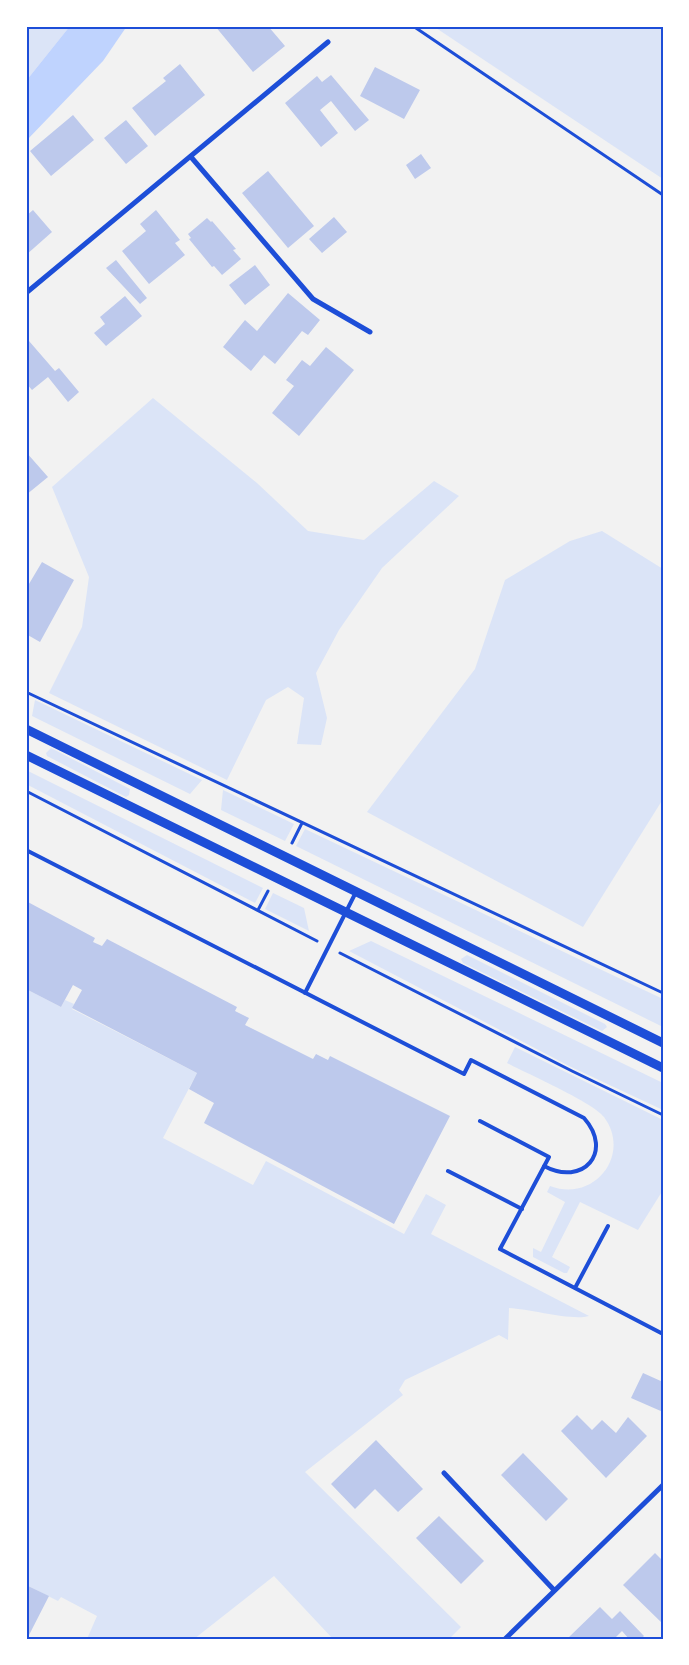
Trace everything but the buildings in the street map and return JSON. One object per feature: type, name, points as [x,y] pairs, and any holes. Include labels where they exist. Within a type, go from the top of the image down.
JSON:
[{"type":"street","points":[[26,293],[328,42]]},
{"type":"street","points":[[190,157],[314,299],[370,332]]},
{"type":"street","points":[[26,729],[663,1043]]},
{"type":"street","points":[[26,755],[663,1068]]},
{"type":"street","points":[[444,1473],[554,1590]]},
{"type":"street","points":[[505,1639],[663,1485]]},
{"type":"lane","points":[[26,850],[464,1074],[471,1060],[584,1118],[594,1129],[597,1143],[594,1157],[584,1169],[571,1174],[556,1173],[544,1166]]},
{"type":"lane","points":[[305,993],[356,892]]},
{"type":"lane","points":[[480,1120],[549,1157],[500,1250],[663,1334]]},
{"type":"lane","points":[[448,1171],[522,1209]]},
{"type":"lane","points":[[575,1288],[608,1226]]},
{"type":"path","points":[[413,26],[663,195]]},
{"type":"path","points":[[26,692],[663,992]]},
{"type":"path","points":[[26,790],[563,1067],[663,1114]]},
{"type":"shaded area","points":[[26,26],[70,26],[26,81]]},
{"type":"shaded area","points":[[433,26],[663,26],[663,179]]},
{"type":"shaded area","points":[[153,398],[257,483],[308,531],[364,540],[434,481],[459,496],[382,568],[339,630],[316,673],[327,718],[321,745],[297,744],[304,698],[288,687],[266,700],[227,780],[49,693],[82,627],[89,577],[52,487]]},
{"type":"shaded area","points":[[602,531],[663,569],[663,799],[583,927],[367,812],[475,669],[505,580],[570,541]]},
{"type":"shaded area","points":[[35,700],[202,780],[190,794],[32,716]]},
{"type":"shaded area","points":[[51,748],[130,789],[129,795],[126,797],[47,756],[46,753]]},
{"type":"shaded area","points":[[26,770],[263,888],[255,903],[26,784]]},
{"type":"shaded area","points":[[223,790],[294,824],[285,841],[221,810]]},
{"type":"shaded area","points":[[305,829],[663,999],[663,1027],[296,846]]},
{"type":"shaded area","points":[[273,893],[304,908],[309,931],[265,909]]},
{"type":"shaded area","points":[[371,941],[663,1083],[663,1110],[569,1066],[349,951]]},
{"type":"shaded area","points":[[467,955],[605,1024],[607,1027],[602,1031],[463,963],[461,959]]},
{"type":"shaded area","points":[[26,989],[61,1007],[65,1000],[74,1004],[72,1009],[197,1073],[163,1138],[253,1185],[266,1161],[404,1234],[426,1194],[446,1205],[431,1234],[589,1316],[562,1316],[509,1308],[508,1340],[499,1335],[405,1380],[399,1390],[403,1395],[305,1472],[461,1627],[449,1639],[333,1639],[274,1576],[194,1639],[87,1639],[97,1616],[61,1597],[58,1601],[26,1585]]},
{"type":"shaded area","points":[[515,1047],[663,1120],[663,1190],[638,1230],[580,1202],[552,1257],[570,1267],[567,1273],[533,1257],[533,1248],[541,1252],[565,1202],[547,1192],[550,1186],[566,1189],[581,1188],[594,1182],[604,1172],[611,1160],[614,1146],[612,1132],[604,1117],[598,1111],[559,1088],[507,1063]]},
{"type":"water","points":[[70,26],[127,26],[103,61],[26,141],[26,81]]}]
